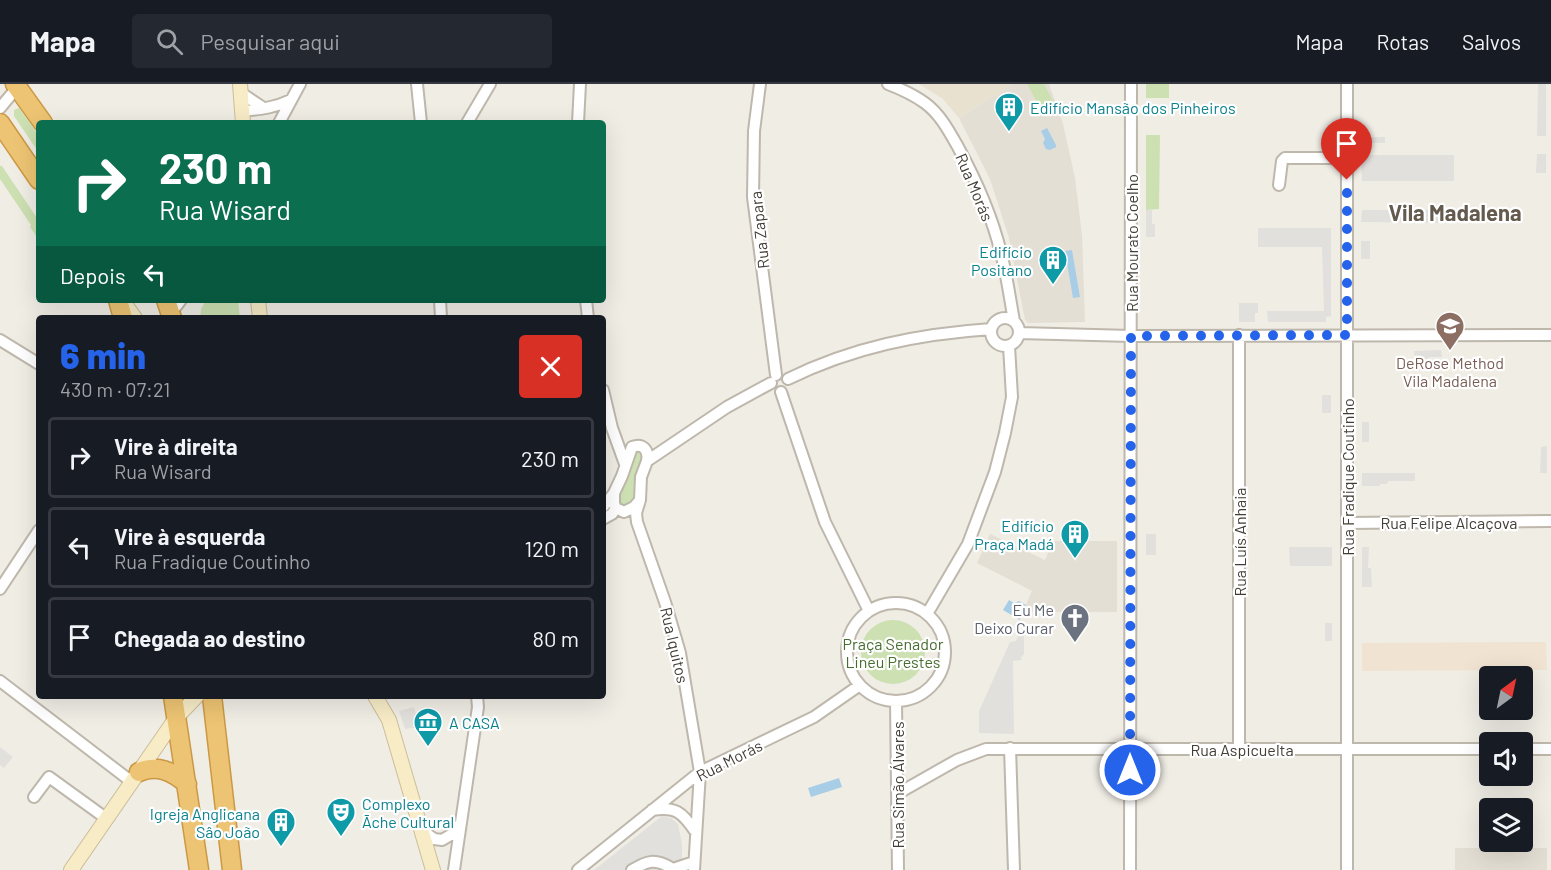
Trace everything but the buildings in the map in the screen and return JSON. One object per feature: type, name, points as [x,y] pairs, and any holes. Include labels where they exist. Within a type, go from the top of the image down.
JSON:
[{"type":"highway","points":[[17,85],[40,120]]},
{"type":"highway","points":[[0,123],[36,176]]},
{"type":"highway","points":[[173,699],[200,870]]},
{"type":"highway","points":[[212,699],[232,870]]},
{"type":"highway","points":[[136,777],[147,768],[160,769],[187,784]]},
{"type":"main road","points":[[240,88],[243,117]]},
{"type":"main road","points":[[122,303],[132,315]]},
{"type":"main road","points":[[71,870],[176,718],[194,699]]},
{"type":"main road","points":[[377,699],[389,720],[433,870]]},
{"type":"street","points":[[281,120],[300,84]]},
{"type":"street","points":[[417,84],[421,118]]},
{"type":"street","points":[[468,120],[489,84]]},
{"type":"street","points":[[578,120],[580,84]]},
{"type":"street","name":"Rua Zapara","points":[[760,84],[754,131],[753,197],[774,379]]},
{"type":"street","name":"Rua Morás","points":[[888,84],[926,104],[939,117],[966,162],[980,190],[1001,253],[1014,321]]},
{"type":"street","name":"Rua Mourato Coelho","points":[[1130,870],[1131,84]]},
{"type":"street","name":"Rua Fradique Coutinho","points":[[1347,84],[1347,870]]},
{"type":"street","points":[[0,108],[17,85]]},
{"type":"street","points":[[240,88],[262,107]]},
{"type":"street","points":[[243,117],[262,107],[276,107],[291,100]]},
{"type":"street","points":[[1279,185],[1282,161],[1285,158],[1347,158]]},
{"type":"street","points":[[1007,318],[1014,321],[1019,333],[1016,341],[1009,346],[1001,346],[994,342],[991,329],[993,323],[1007,318]]},
{"type":"street","points":[[788,379],[824,362],[872,347],[918,337],[991,329]]},
{"type":"street","points":[[1019,333],[1131,336],[1551,335]]},
{"type":"street","name":"Rua Luís Anhaia","points":[[1239,335],[1239,749]]},
{"type":"street","points":[[0,340],[36,362]]},
{"type":"street","points":[[927,614],[968,544],[995,472],[1011,397],[1009,346]]},
{"type":"street","points":[[647,461],[727,407],[784,375],[788,379],[788,387],[780,392]]},
{"type":"street","points":[[774,379],[775,390],[780,392],[825,522],[869,611]]},
{"type":"street","points":[[606,403],[625,464]]},
{"type":"street","points":[[612,428],[625,441],[654,450],[663,449]]},
{"type":"street","points":[[606,503],[622,476],[629,451],[640,447]]},
{"type":"street","name":"Rua Iquitos","points":[[640,447],[648,453],[641,477],[637,522],[680,653],[700,772],[694,866]]},
{"type":"street","points":[[614,493],[613,500],[620,510],[637,522]]},
{"type":"street","points":[[606,517],[620,510],[634,507],[640,501]]},
{"type":"street","name":"Rua Felipe Alcaçova","points":[[1347,523],[1551,522]]},
{"type":"street","points":[[0,589],[36,535]]},
{"type":"street","points":[[898,603],[914,606],[927,614],[938,627],[944,643],[945,660],[939,676],[928,689],[913,698],[896,701],[883,699],[860,685],[852,673],[848,660],[851,632],[858,620],[869,611],[883,605],[898,603]]},
{"type":"street","points":[[0,681],[136,777]]},
{"type":"street","name":"Rua Morás","points":[[578,870],[700,772],[814,717],[860,685]]},
{"type":"street","points":[[454,870],[478,701]]},
{"type":"street","name":"Rua Simão Álvares","points":[[896,701],[898,870]]},
{"type":"street","points":[[1010,748],[1014,870]]},
{"type":"street","name":"Rua Aspicuelta","points":[[897,794],[971,754],[986,749],[1479,749]]},
{"type":"street","points":[[1533,749],[1551,749]]},
{"type":"street","points":[[34,797],[49,777],[107,819]]},
{"type":"street","points":[[652,810],[668,808],[675,810],[689,822],[695,831]]},
{"type":"street","points":[[422,830],[442,840],[454,833],[459,825]]},
{"type":"street","points":[[632,870],[645,862],[655,860],[670,869],[694,866]]},
{"type":"shaded area","points":[[919,84],[1012,84],[959,118],[943,99]]},
{"type":"shaded area","points":[[1012,84],[1049,84],[1063,124],[1075,178],[1082,235],[1085,322],[1029,323],[1025,320],[1009,238],[990,179],[959,118]]},
{"type":"shaded area","points":[[1538,84],[1546,84],[1546,136],[1537,136]]},
{"type":"shaded area","points":[[1361,137],[1385,137],[1385,143],[1361,143]]},
{"type":"shaded area","points":[[1537,154],[1546,154],[1546,173],[1536,173]]},
{"type":"shaded area","points":[[1361,155],[1454,155],[1454,181],[1362,181]]},
{"type":"shaded area","points":[[1152,209],[1155,237],[1146,237],[1146,210]]},
{"type":"shaded area","points":[[1362,210],[1454,210],[1454,223],[1361,222]]},
{"type":"shaded area","points":[[1258,228],[1331,228],[1331,316],[1326,317],[1326,322],[1268,322],[1267,311],[1324,311],[1322,247],[1258,247]]},
{"type":"shaded area","points":[[1361,241],[1370,241],[1370,259],[1361,259]]},
{"type":"shaded area","points":[[1239,303],[1258,303],[1255,322],[1239,322]]},
{"type":"shaded area","points":[[1441,350],[1442,357],[1429,357],[1428,360],[1415,361],[1414,351]]},
{"type":"shaded area","points":[[1322,395],[1331,395],[1331,413],[1322,413]]},
{"type":"shaded area","points":[[1362,422],[1369,422],[1369,442],[1362,442]]},
{"type":"shaded area","points":[[1547,446],[1547,473],[1540,473],[1541,447]]},
{"type":"shaded area","points":[[1362,473],[1415,473],[1415,481],[1388,481],[1387,484],[1380,484],[1380,486],[1362,486]]},
{"type":"shaded area","points":[[990,534],[1045,560],[1053,541],[1117,541],[1117,612],[1023,612],[1032,591],[977,563]]},
{"type":"shaded area","points":[[1146,534],[1156,534],[1156,555],[1146,555]]},
{"type":"shaded area","points":[[1289,547],[1332,547],[1332,566],[1290,566]]},
{"type":"shaded area","points":[[1362,547],[1369,547],[1368,568],[1371,568],[1372,587],[1362,587]]},
{"type":"shaded area","points":[[1325,623],[1332,623],[1332,641],[1325,641]]},
{"type":"shaded area","points":[[1020,632],[1024,633],[1024,654],[1021,657],[1022,660],[1013,661],[1014,734],[979,733],[979,711],[1010,642],[1016,641]]},
{"type":"shaded area","points":[[1546,642],[1547,670],[1533,670],[1533,666],[1479,666],[1479,670],[1362,671],[1362,643]]},
{"type":"shaded area","points":[[414,707],[417,717],[424,715],[426,726],[405,729],[399,711]]},
{"type":"shaded area","points":[[0,747],[13,757],[4,768],[0,765]]},
{"type":"shaded area","points":[[662,816],[671,818],[678,824],[682,844],[682,870],[594,870]]},
{"type":"shaded area","points":[[1455,848],[1479,848],[1479,852],[1533,852],[1533,848],[1547,848],[1547,870],[1455,870]]},
{"type":"green space","points":[[1027,84],[1044,84],[1054,103],[1041,110]]},
{"type":"green space","points":[[1146,84],[1169,84],[1169,98],[1146,98]]},
{"type":"green space","points":[[19,108],[36,132],[36,149],[14,116],[14,110]]},
{"type":"green space","points":[[1146,135],[1160,135],[1159,209],[1146,210]]},
{"type":"green space","points":[[0,166],[2,166],[36,217],[36,236],[31,225],[0,179]]},
{"type":"green space","points":[[204,303],[238,303],[240,315],[200,315]]},
{"type":"green space","points":[[639,449],[643,454],[635,479],[635,494],[628,507],[623,506],[619,502],[619,497],[630,471],[631,453]]},
{"type":"green space","name":"Praça Senador Lineu Prestes","points":[[887,620],[899,620],[916,629],[923,640],[925,652],[923,664],[916,675],[899,684],[887,684],[875,679],[866,670],[861,658],[861,646],[866,634],[875,625]]},
{"type":"water","points":[[1047,128],[1056,145],[1050,150],[1046,149],[1043,143],[1045,139],[1041,131]]},
{"type":"water","points":[[1072,250],[1080,297],[1073,298],[1065,251]]},
{"type":"water","points":[[1009,600],[1014,603],[1019,601],[1026,605],[1020,620],[1003,610]]},
{"type":"water","points":[[839,778],[842,787],[811,797],[808,788]]},
{"type":"place","name":"Edifício Mansão dos Pinheiros","points":[[1009,132]]},
{"type":"place","name":"Edifício Positano","points":[[1053,286]]},
{"type":"place","name":"DeRose Method Vila Madalena","points":[[1450,352]]},
{"type":"place","name":"Edifício Praça Madá","points":[[1075,560]]},
{"type":"place","name":"Eu Me Deixo Curar","points":[[1075,644]]},
{"type":"place","name":"A CASA","points":[[428,748]]},
{"type":"place","name":"Complexo Āche Cultural","points":[[341,838]]},
{"type":"place","name":"Igreja Anglicana Sâo João","points":[[281,848]]},
{"type":"district","name":"Vila Madalena","points":[[1455,212]]},
{"type":"route","points":[[1130,770],[1131,336],[1347,335],[1347,180]]}]
